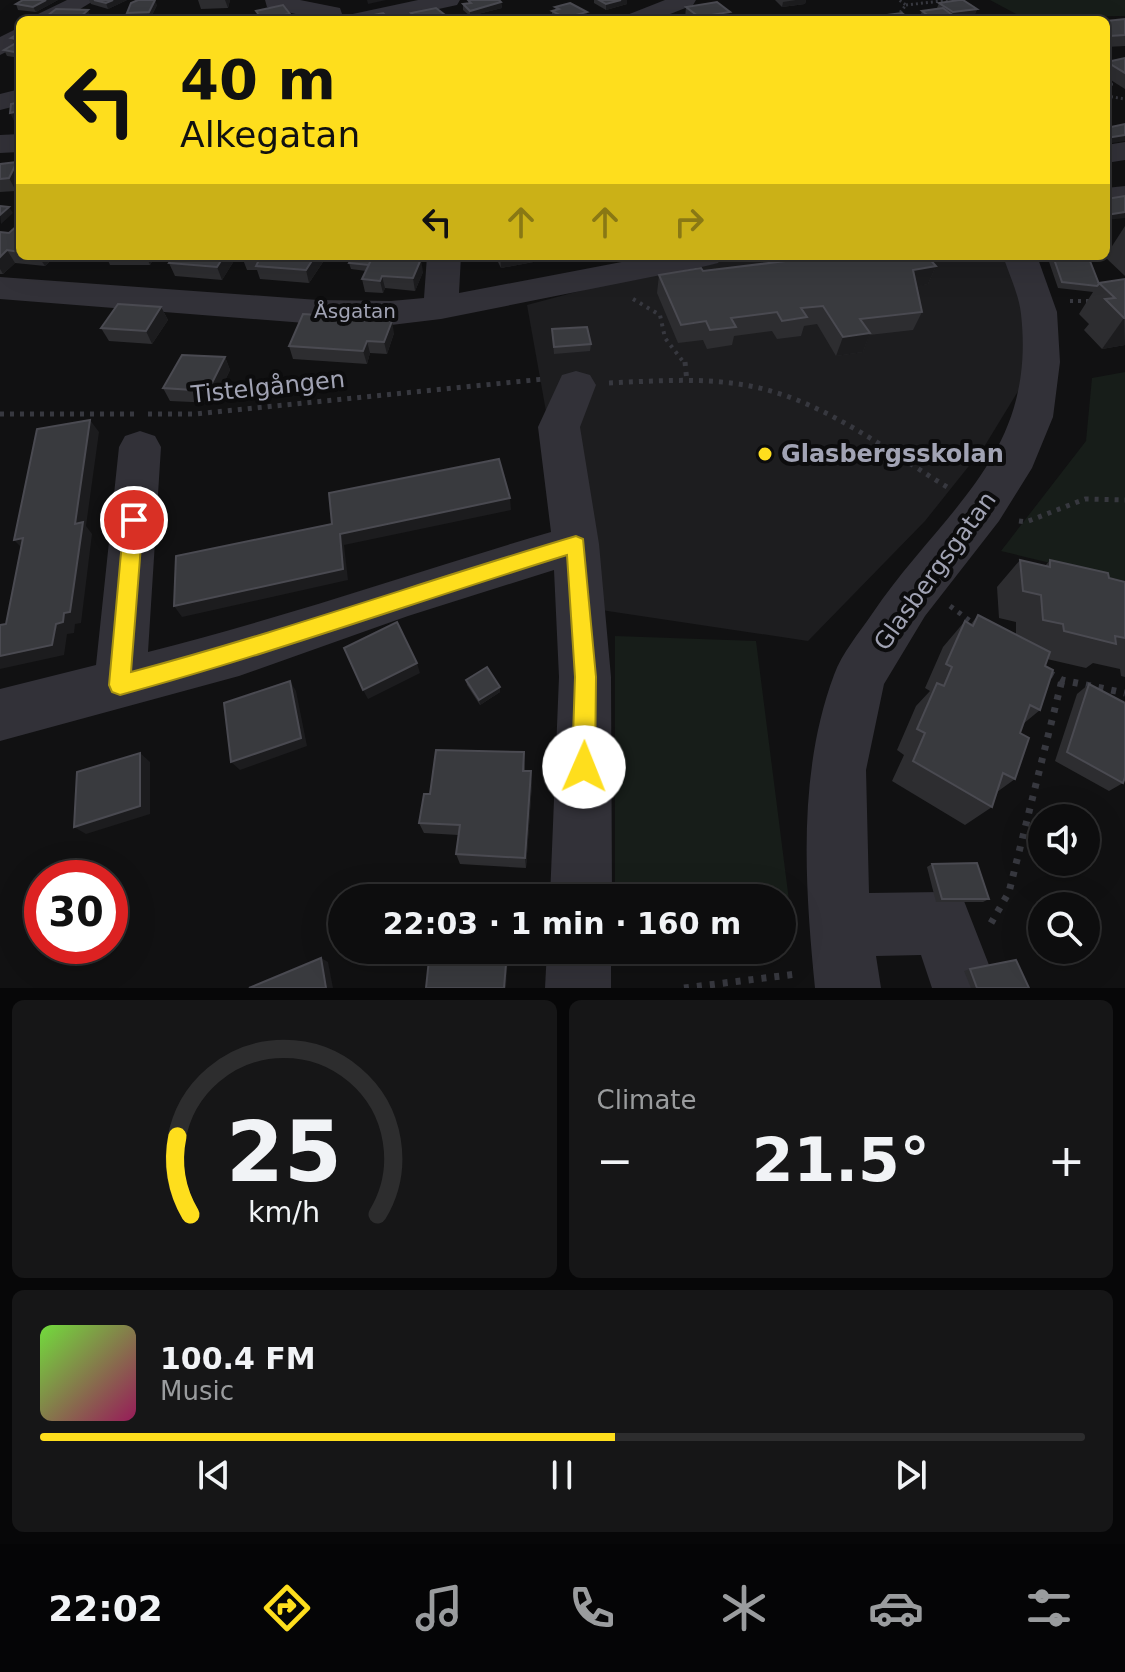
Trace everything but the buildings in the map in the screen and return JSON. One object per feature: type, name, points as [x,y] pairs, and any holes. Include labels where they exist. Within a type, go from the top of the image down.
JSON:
[{"type":"street","points":[[52,16],[84,0]]},
{"type":"street","points":[[375,16],[449,0]]},
{"type":"street","points":[[645,16],[685,0]]},
{"type":"street","points":[[275,2],[335,11]]},
{"type":"street","points":[[441,308],[444,260]]},
{"type":"street","name":"Åsgatan","points":[[0,288],[318,312],[391,313],[441,308],[688,260]]},
{"type":"street","name":"Glasbergsgatan","points":[[844,959],[838,770],[859,677],[920,585],[983,508],[1017,457],[1033,417],[1041,362],[1039,312],[1027,276]]},
{"type":"street","points":[[557,381],[559,427],[576,544],[585,677],[581,884]]},
{"type":"street","points":[[120,685],[140,447]]},
{"type":"street","points":[[0,715],[239,653],[408,595],[576,544]]},
{"type":"street","points":[[844,959],[942,923],[965,988]]},
{"type":"street","points":[[578,988],[579,964]]},
{"type":"path","points":[[899,0],[906,5],[950,0]]},
{"type":"path","points":[[897,16],[906,5]]},
{"type":"path","points":[[1110,84],[1114,84]]},
{"type":"path","points":[[1027,276],[1072,301],[1102,300]]},
{"type":"path","points":[[609,277],[626,295],[660,315],[665,338],[685,361],[687,382]]},
{"type":"path","name":"Tistelgången","points":[[0,414],[195,414],[557,381],[753,386],[802,401],[1001,517],[1026,522],[1085,499],[1125,500]]},
{"type":"path","points":[[920,585],[983,630]]},
{"type":"path","points":[[1042,670],[1062,680],[1125,693]]},
{"type":"path","points":[[942,923],[989,926],[1009,892],[1062,680]]},
{"type":"path","points":[[684,988],[844,959]]},
{"type":"shaded area","points":[[990,0],[1125,0],[1125,16],[1020,16]]},
{"type":"shaded area","name":"Glasbergsskolan","points":[[696,260],[1006,260],[1023,304],[1026,378],[984,447],[925,521],[808,641],[581,607],[527,305]]},
{"type":"shaded area","points":[[1125,372],[1125,581],[1001,551],[1086,441],[1092,378]]},
{"type":"shaded area","points":[[615,636],[756,641],[787,884],[615,884]]},
{"type":"place","name":"Glasbergsskolan","points":[[765,454]]},
{"type":"route","points":[[134,520],[120,685],[239,653],[408,595],[576,544],[585,677],[584,767]]}]
